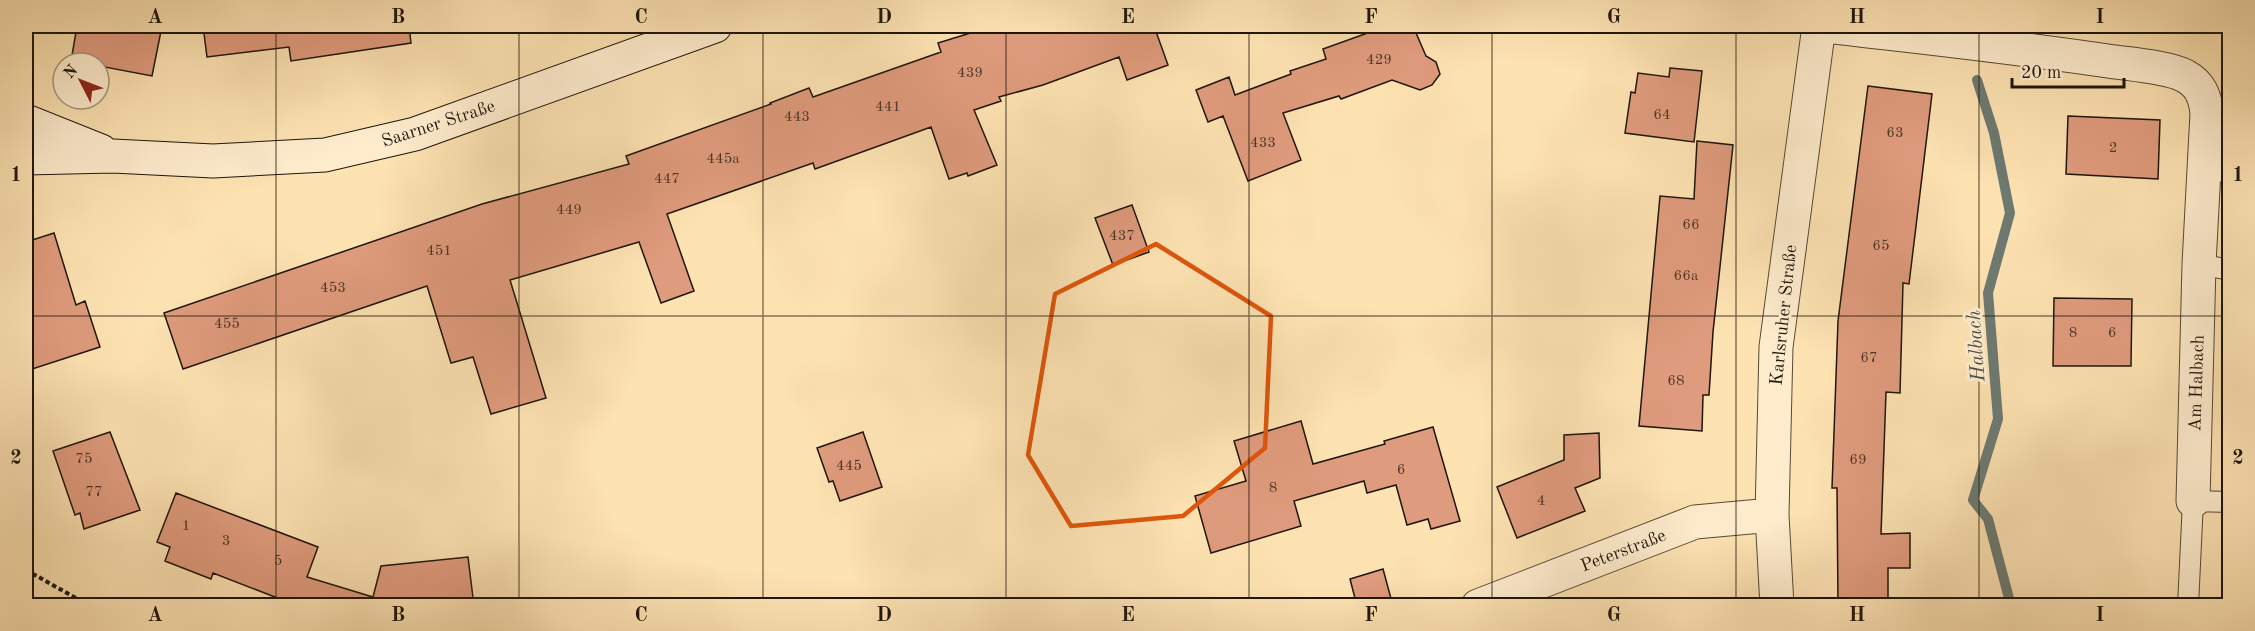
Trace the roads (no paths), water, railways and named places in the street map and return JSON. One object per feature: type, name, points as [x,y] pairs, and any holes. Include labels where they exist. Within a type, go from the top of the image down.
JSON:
[{"type":"street","name":"Saarner Straße","points":[[26,158],[113,156],[213,161],[325,155],[415,134],[715,26]]},
{"type":"street","name":"Karlsruher Straße","points":[[1777,606],[1772,515],[1776,347],[1819,26]]},
{"type":"street","name":"Am Halbach","points":[[1826,26],[2060,54],[2183,74],[2197,84],[2205,97],[2218,171],[2214,267],[2193,501]]},
{"type":"street","name":"Saarner Straße","points":[[26,121],[113,156]]},
{"type":"street","name":"Peterstraße","points":[[1478,606],[1695,522],[1772,515]]},
{"type":"lane","points":[[2193,501],[2229,502]]},
{"type":"lane","name":"Am Halbach","points":[[2188,606],[2193,501]]},
{"type":"waterway","name":"Halbach","points":[[1977,80],[1994,133],[2010,213],[1988,293],[1998,419],[1973,500],[1988,519],[2011,606]]}]
